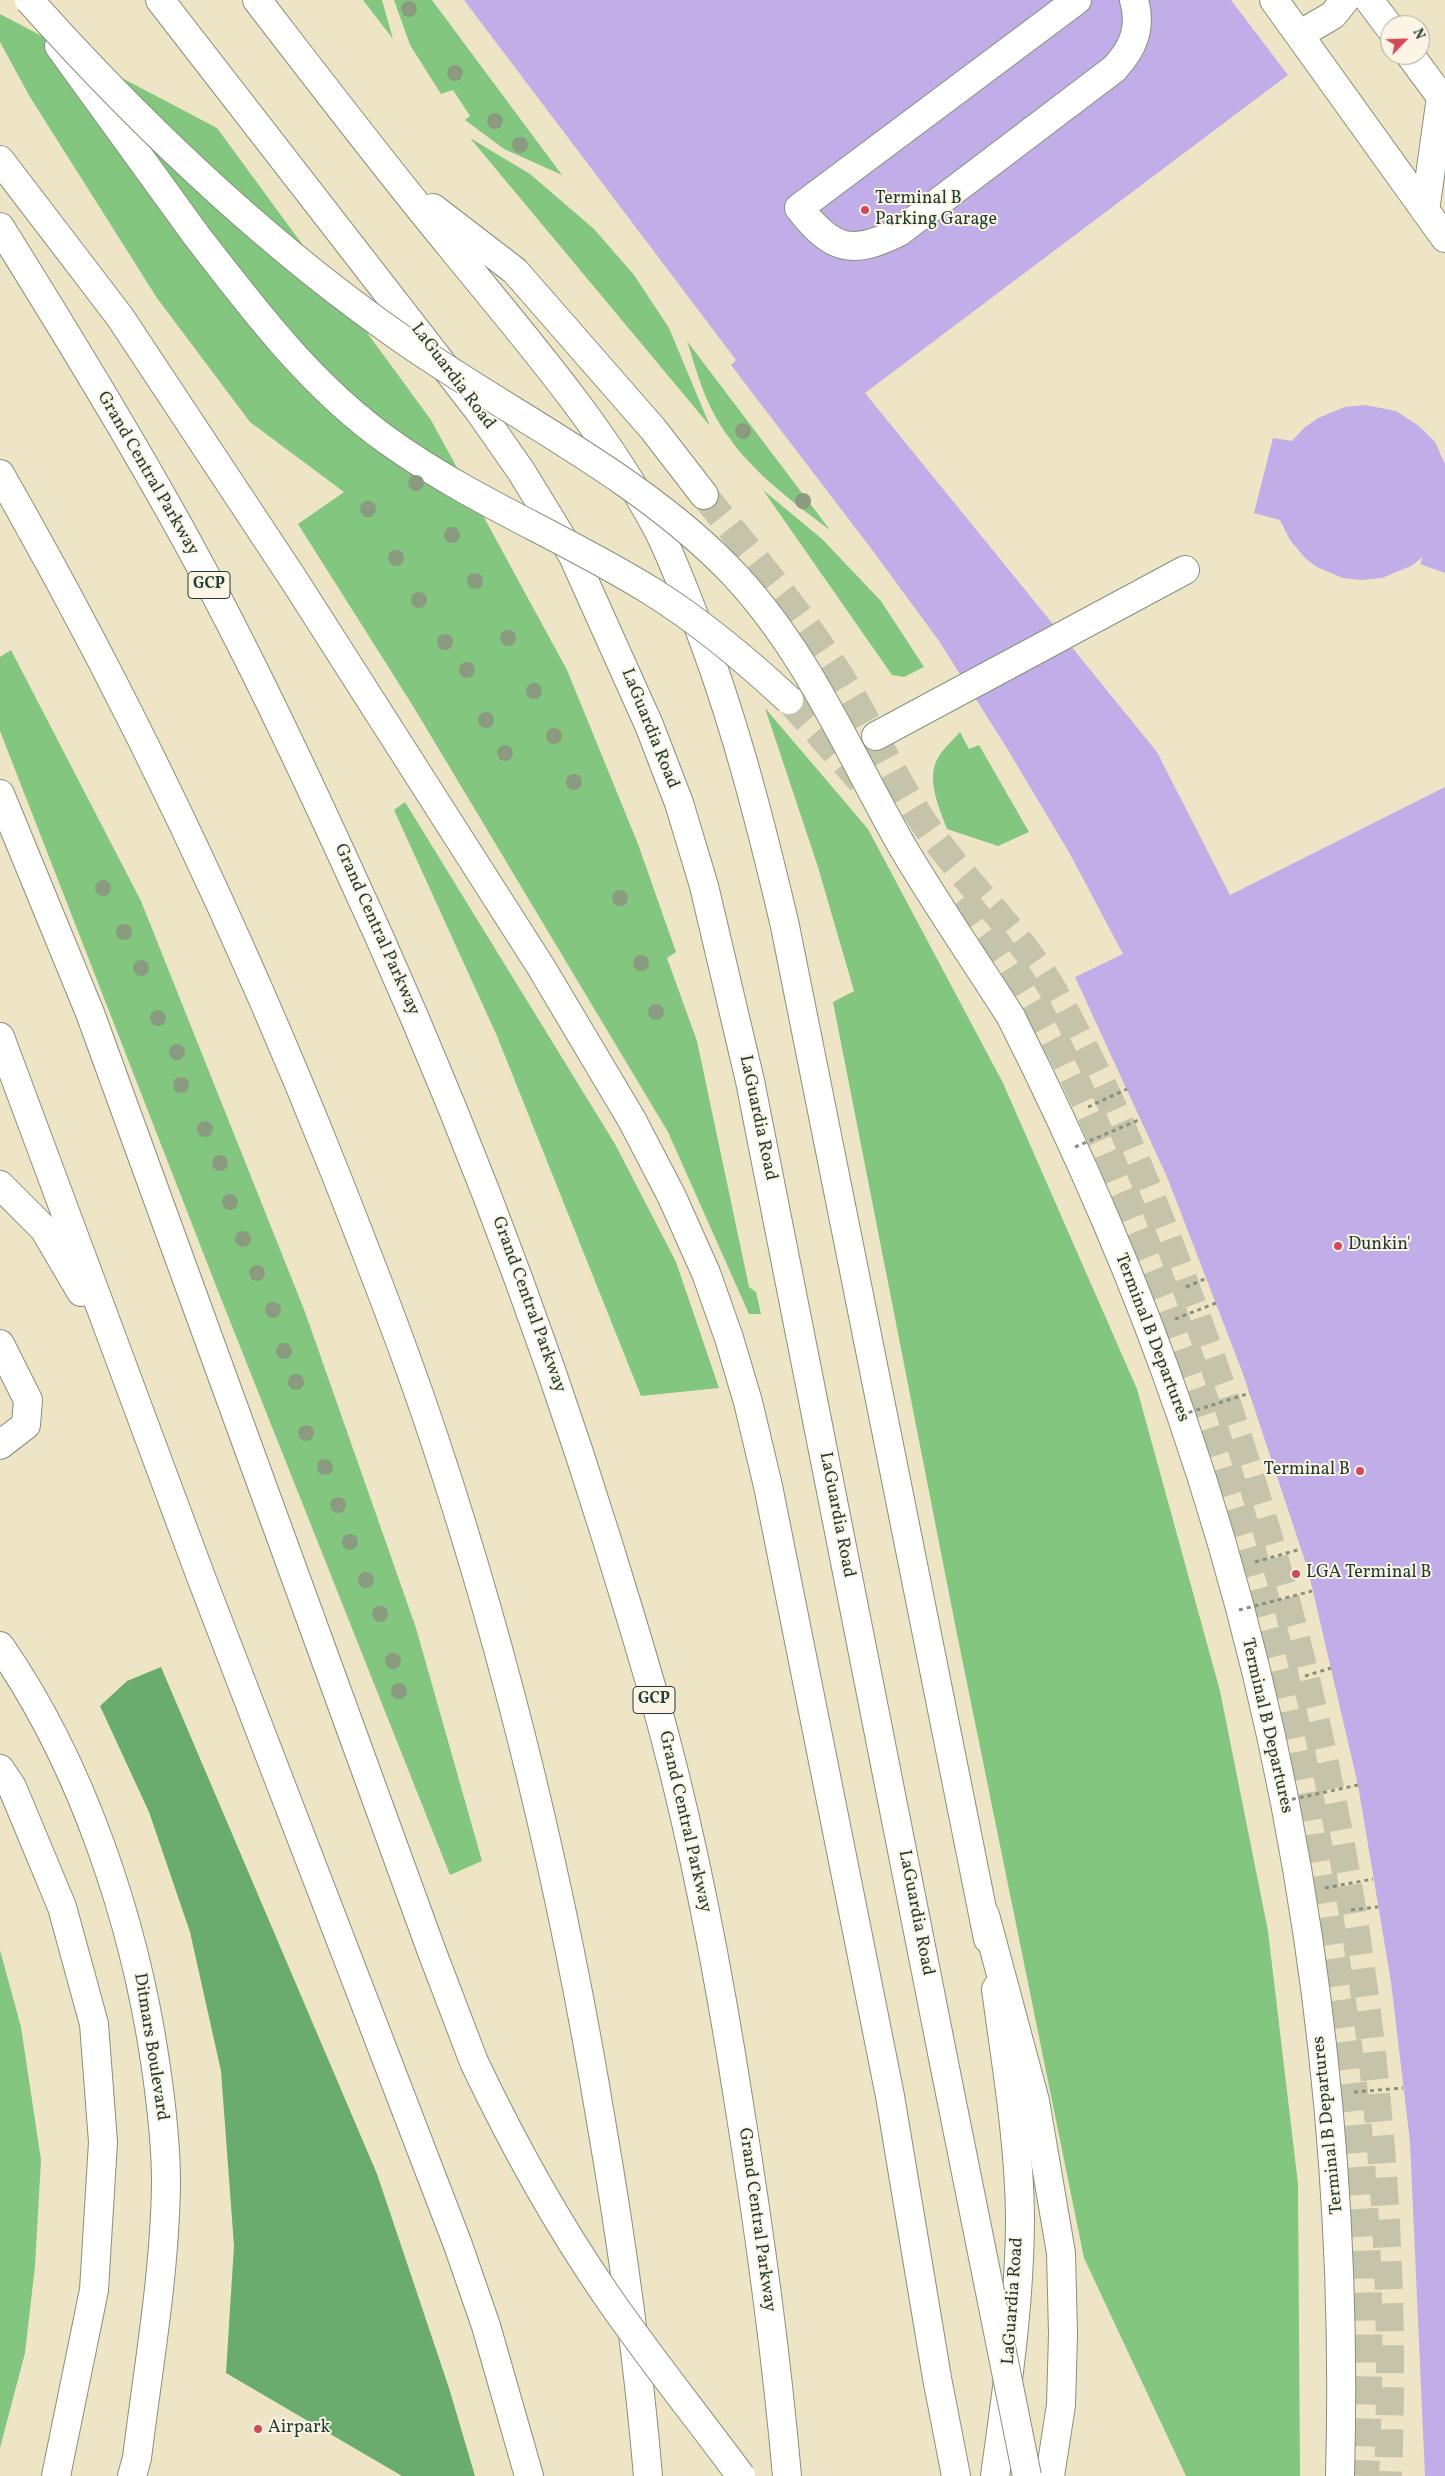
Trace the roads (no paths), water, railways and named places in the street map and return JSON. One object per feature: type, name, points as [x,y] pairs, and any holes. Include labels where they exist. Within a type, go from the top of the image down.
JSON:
[{"type":"main road","points":[[25,0],[196,235],[275,336],[309,374],[389,442],[442,475],[643,586],[691,618],[731,648],[789,700]]},
{"type":"main road","name":"Terminal B Departures","points":[[29,0],[108,86],[213,188],[337,292],[461,380],[658,506],[727,567],[759,602],[812,677],[903,847],[1011,1016],[1075,1147],[1122,1259],[1181,1415],[1223,1549],[1270,1732],[1284,1802],[1312,1972],[1337,2200],[1342,2307],[1340,2476]]},
{"type":"main road","name":"LaGuardia Road","points":[[160,0],[462,389],[521,471],[573,556],[645,716],[676,794],[704,886],[750,1081],[1027,2476]]},
{"type":"main road","name":"LaGuardia Road","points":[[257,0],[398,182],[568,390],[613,454],[659,531],[705,641],[747,776],[785,926],[985,1916],[1018,2154],[1020,2215],[1014,2332],[995,2476]]},
{"type":"main road","points":[[1077,0],[799,208],[830,240],[842,245],[858,247],[872,244],[899,232],[1114,69],[1126,56],[1135,40],[1138,25],[1134,0]]},
{"type":"main road","points":[[1274,0],[1445,238]]},
{"type":"main road","points":[[1299,35],[1333,15],[1345,0]]},
{"type":"main road","points":[[1370,0],[1381,15]]},
{"type":"main road","points":[[1417,65],[1441,97],[1425,211]]},
{"type":"main road","points":[[0,160],[88,272],[120,317],[294,580],[541,967],[632,1120],[672,1197],[706,1273],[729,1338],[768,1486],[890,2096],[937,2378],[956,2476]]},
{"type":"main road","points":[[398,182],[516,271],[653,429],[704,495]]},
{"type":"main road","name":"Grand Central Parkway","points":[[0,227],[68,336],[159,490],[238,639],[316,797],[390,957],[456,1115],[570,1421],[665,1737],[706,1914],[757,2214],[777,2370],[787,2476]]},
{"type":"main road","points":[[0,474],[63,584],[130,713],[213,885],[272,1017],[381,1290],[437,1445],[522,1737],[554,1869],[581,2002],[629,2297],[648,2476]]},
{"type":"main road","points":[[876,736],[1184,570]]},
{"type":"main road","points":[[0,794],[90,1013],[435,1961],[474,2062],[520,2154],[568,2237],[606,2294],[741,2476]]},
{"type":"main road","points":[[0,1037],[201,1577],[458,2245],[489,2335],[529,2476]]},
{"type":"main road","points":[[0,1185],[44,1230],[85,1300],[201,1577]]},
{"type":"main road","points":[[0,1344],[28,1400],[26,1424],[0,1445]]},
{"type":"main road","name":"Ditmars Boulevard","points":[[0,1646],[48,1727],[87,1812],[125,1916],[146,2001],[160,2096],[166,2183],[160,2263],[137,2458],[132,2476]]},
{"type":"main road","points":[[0,1768],[12,1787],[62,1907],[94,2024],[101,2112],[103,2142],[94,2290],[56,2476]]},
{"type":"main road","points":[[985,1916],[1036,2101],[1061,2253],[1063,2334],[1061,2405],[1050,2476]]},
{"type":"tunnel","points":[[704,495],[775,584],[825,652],[851,693],[920,817],[954,863],[1026,950],[1057,997],[1098,1076],[1135,1157],[1199,1323],[1246,1462],[1287,1603],[1321,1746],[1349,1890],[1370,2036],[1384,2182],[1390,2329],[1388,2476]]},
{"type":"tunnel","points":[[789,700],[861,781]]},
{"type":"tunnel","points":[[963,898],[1017,973],[1040,1012],[1081,1092],[1118,1176],[1176,1319],[1212,1421],[1244,1524],[1273,1628],[1301,1749],[1316,1831],[1351,2066],[1357,2121],[1365,2214],[1368,2289],[1368,2401],[1365,2476]]},
{"type":"place","name":"Terminal B Parking Garage","points":[[865,210]]},
{"type":"place","name":"Dunkin'","points":[[1338,1246]]},
{"type":"place","name":"Terminal B","points":[[1360,1471]]},
{"type":"place","name":"LGA Terminal B","points":[[1296,1574]]},
{"type":"place","name":"Airpark","points":[[258,2429]]}]
